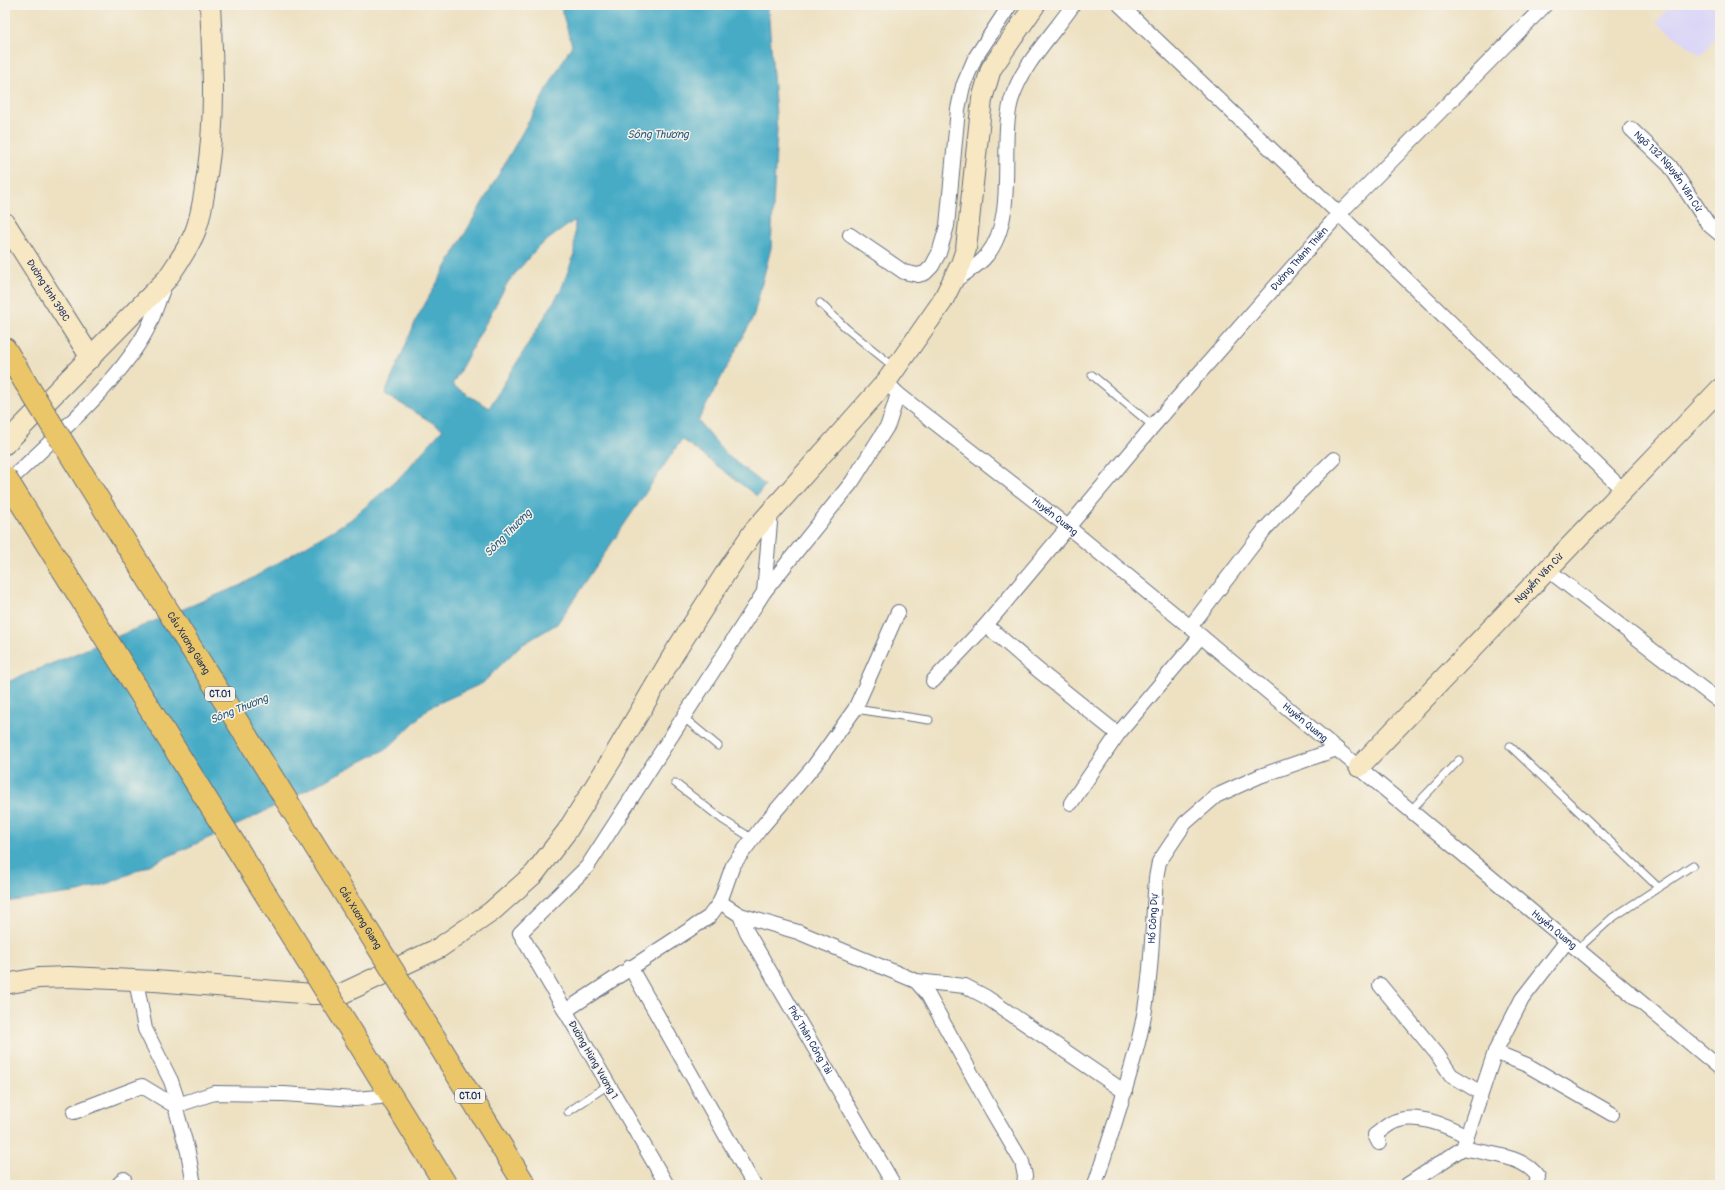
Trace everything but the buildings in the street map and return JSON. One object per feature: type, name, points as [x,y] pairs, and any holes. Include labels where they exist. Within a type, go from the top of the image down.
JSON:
[{"type":"highway","name":"Cầu Xương Giang","points":[[5,349],[525,1185]]},
{"type":"highway","points":[[5,477],[446,1185]]},
{"type":"street","points":[[5,444],[167,280],[181,259],[195,232],[203,204],[213,126],[214,83],[210,5]]},
{"type":"street","points":[[850,235],[904,272],[911,274],[924,273],[932,266],[939,253],[947,226],[958,109],[963,86],[975,58],[1010,5]]},
{"type":"street","points":[[5,984],[39,978],[136,980],[312,994],[341,994],[439,948],[490,912],[534,874],[567,831],[612,759],[675,652],[724,574],[753,532],[893,382],[953,282],[966,249],[982,99],[987,82],[999,57],[1035,5]]},
{"type":"street","points":[[953,282],[986,257],[996,241],[1003,215],[1007,170],[1007,123],[1014,93],[1039,48],[1059,26],[1073,5]]},
{"type":"street","points":[[1120,5],[1339,214],[1623,490]]},
{"type":"street","name":"Đường Thánh Thiên","points":[[933,681],[986,625],[1153,426],[1339,214],[1545,5]]},
{"type":"street","name":"Ngõ 132 Nguyễn Văn Cừ","points":[[1631,129],[1670,166],[1708,224],[1720,234]]},
{"type":"street","name":"Đường tỉnh 398C","points":[[5,223],[91,358]]},
{"type":"street","points":[[5,485],[96,396],[121,367],[144,336],[167,280]]},
{"type":"street","points":[[683,717],[764,592],[852,482],[888,426],[893,382]]},
{"type":"street","name":"Huyền Quang","points":[[893,382],[1411,810],[1720,1068]]},
{"type":"street","name":"Nguyễn Văn Cừ","points":[[1359,767],[1720,389]]},
{"type":"street","points":[[1190,627],[1265,529],[1334,459]]},
{"type":"street","points":[[764,592],[771,511]]},
{"type":"street","points":[[1548,570],[1720,702]]},
{"type":"street","points":[[564,1011],[709,917],[720,902],[733,865],[814,766],[855,709],[898,612]]},
{"type":"street","points":[[986,625],[1038,670],[1118,734]]},
{"type":"street","points":[[1071,803],[1118,734],[1201,636]]},
{"type":"street","name":"Đường Hùng Vương 1","points":[[667,1185],[520,934],[587,867],[683,717]]},
{"type":"street","name":"Hồ Công Dự","points":[[1095,1185],[1125,1092],[1141,1029],[1146,1000],[1156,878],[1159,862],[1185,823],[1216,796],[1260,776],[1337,749]]},
{"type":"street","points":[[720,902],[740,915],[798,932],[916,981],[965,986],[986,997],[1125,1092]]},
{"type":"street","name":"Phố Thân Công Tài","points":[[740,915],[751,939],[894,1185]]},
{"type":"street","points":[[1407,1185],[1465,1142],[1495,1052],[1522,999],[1572,945]]},
{"type":"street","points":[[630,967],[754,1185]]},
{"type":"street","points":[[136,980],[145,1029],[171,1081],[188,1152],[194,1185]]},
{"type":"street","points":[[916,981],[928,995],[988,1105],[1022,1162],[1025,1176],[1024,1185]]},
{"type":"street","points":[[1380,985],[1437,1054],[1451,1075],[1481,1093]]},
{"type":"street","points":[[1495,1052],[1527,1065],[1612,1114]]},
{"type":"street","points":[[74,1112],[142,1086],[177,1105],[214,1093],[284,1094],[354,1099],[380,1097]]},
{"type":"street","points":[[1379,1143],[1375,1135],[1396,1121],[1413,1118],[1446,1125],[1465,1142],[1523,1164],[1535,1173],[1538,1178],[1536,1185]]},
{"type":"lane","points":[[820,303],[847,329],[893,382]]},
{"type":"lane","points":[[1092,375],[1153,426]]},
{"type":"lane","points":[[855,709],[929,720]]},
{"type":"lane","points":[[683,717],[718,746]]},
{"type":"lane","points":[[1510,746],[1659,888]]},
{"type":"lane","points":[[1411,810],[1459,760]]},
{"type":"lane","points":[[675,783],[723,820],[753,839]]},
{"type":"lane","points":[[1572,945],[1694,865]]},
{"type":"lane","points":[[568,1112],[608,1085]]},
{"type":"shaded area","points":[[1664,5],[1720,5],[1720,31],[1701,56],[1657,23],[1667,8]]},
{"type":"water","name":"Sông Thương","points":[[560,5],[768,5],[777,130],[771,248],[753,318],[698,421],[728,456],[765,485],[757,496],[682,439],[557,624],[520,646],[483,683],[430,707],[388,748],[246,821],[112,882],[79,892],[5,902],[5,683],[241,585],[350,520],[400,477],[443,429],[385,394],[417,318],[572,45]],"holes":[[[575,220],[574,255],[561,290],[489,408],[452,385],[508,282],[538,247]]]}]
